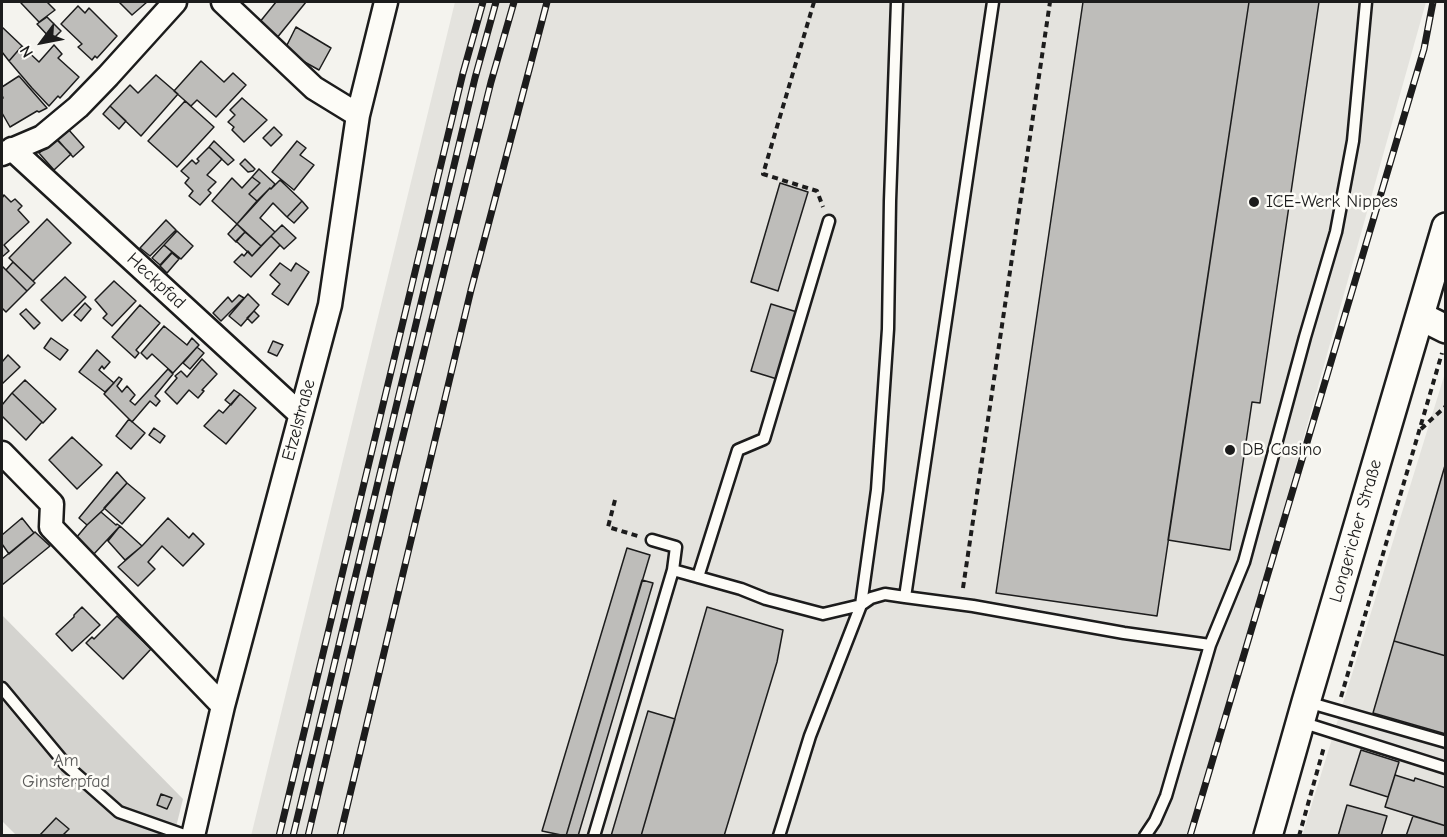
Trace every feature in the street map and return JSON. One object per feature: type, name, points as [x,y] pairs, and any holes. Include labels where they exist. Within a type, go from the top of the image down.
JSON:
[{"type":"street","name":"Heckpfad","points":[[175,2],[78,107],[42,137],[7,151],[300,414]]},
{"type":"street","points":[[223,2],[314,88],[358,115]]},
{"type":"street","name":"Etzelstraße","points":[[193,836],[223,706],[330,304],[358,115],[386,2]]},
{"type":"street","name":"Longericher Straße","points":[[1268,836],[1446,227]]},
{"type":"street","points":[[1420,316],[1444,340]]},
{"type":"street","points":[[2,453],[52,504],[51,527],[223,706]]},
{"type":"lane","points":[[779,836],[810,736],[861,604],[877,490],[888,329],[897,2]]},
{"type":"lane","points":[[905,597],[993,2]]},
{"type":"lane","points":[[1145,836],[1155,821],[1166,796],[1210,645],[1244,562],[1336,232],[1353,141],[1366,2]]},
{"type":"lane","points":[[698,577],[738,450],[764,439],[829,221]]},
{"type":"lane","points":[[594,836],[673,570],[676,547],[652,540]]},
{"type":"lane","points":[[673,570],[823,614],[861,604],[885,594],[1210,645]]},
{"type":"lane","points":[[2,688],[67,766],[119,812],[187,836]]},
{"type":"lane","points":[[1304,712],[1336,710],[1446,742]]},
{"type":"lane","points":[[1304,712],[1329,730],[1446,768]]},
{"type":"path","points":[[814,2],[762,174],[817,192],[829,221]]},
{"type":"path","points":[[960,604],[1050,2]]},
{"type":"path","points":[[1336,710],[1374,587],[1444,340]]},
{"type":"path","points":[[1420,429],[1446,406]]},
{"type":"path","points":[[615,500],[608,527],[652,540]]},
{"type":"path","points":[[1299,836],[1329,730]]},
{"type":"shaded area","points":[[455,2],[1426,2],[1192,835],[251,836]]},
{"type":"shaded area","points":[[1445,373],[1445,835],[1302,836]]},
{"type":"green space","name":"Am Ginsterpfad","points":[[2,615],[183,799],[174,835],[16,835],[2,821]]},
{"type":"building","points":[[47,2],[55,10],[39,22],[21,3]]},
{"type":"building","points":[[119,2],[147,2],[132,15]]},
{"type":"building","points":[[276,2],[306,2],[276,39],[259,23]]},
{"type":"building","points":[[1083,2],[1249,2],[1157,616],[996,593]]},
{"type":"building","name":"ICE-Werk Nippes","points":[[1249,2],[1319,2],[1260,403],[1252,402],[1230,550],[1168,540]]},
{"type":"building","points":[[78,6],[85,13],[89,8],[117,36],[97,58],[95,56],[92,60],[78,47],[82,44],[61,24]]},
{"type":"building","points":[[47,17],[61,31],[52,40],[37,24]]},
{"type":"building","points":[[2,27],[22,46],[9,61],[2,52]]},
{"type":"building","points":[[296,27],[331,48],[319,70],[301,60],[286,47]]},
{"type":"building","points":[[54,45],[62,54],[58,58],[79,77],[60,98],[58,96],[49,106],[9,61],[22,46],[39,62]]},
{"type":"building","points":[[201,61],[224,82],[233,73],[246,85],[216,117],[197,100],[191,106],[174,91]]},
{"type":"building","points":[[156,75],[178,94],[141,136],[110,106],[130,85],[138,93]]},
{"type":"building","points":[[19,76],[47,108],[37,111],[10,127],[2,113],[2,87]]},
{"type":"building","points":[[242,98],[267,120],[244,142],[232,130],[234,127],[228,122],[235,115],[230,110]]},
{"type":"building","points":[[185,101],[214,127],[177,167],[148,141]]},
{"type":"building","points":[[110,106],[126,121],[119,129],[103,114]]},
{"type":"building","points":[[274,127],[282,135],[271,146],[263,138]]},
{"type":"building","points":[[68,129],[84,147],[73,157],[57,139]]},
{"type":"building","points":[[56,139],[71,154],[54,170],[39,153]]},
{"type":"building","points":[[214,141],[234,160],[228,165],[209,147]]},
{"type":"building","points":[[297,141],[306,148],[300,155],[314,165],[294,190],[272,172]]},
{"type":"building","points":[[209,147],[222,159],[207,175],[216,182],[208,190],[211,193],[200,205],[189,196],[193,191],[185,183],[189,178],[181,171],[192,160],[196,164],[199,161],[197,159]]},
{"type":"building","points":[[245,159],[255,169],[253,171],[248,172],[240,164]]},
{"type":"building","points":[[259,169],[275,184],[257,201],[249,194],[260,183],[252,177]]},
{"type":"building","points":[[252,177],[260,183],[249,194],[257,201],[237,224],[212,201],[232,178],[242,188]]},
{"type":"building","points":[[280,180],[302,201],[287,217],[273,203],[260,218],[275,232],[261,246],[237,224]]},
{"type":"building","points":[[780,183],[808,192],[778,291],[751,282]]},
{"type":"building","points":[[4,195],[11,202],[15,199],[22,206],[18,210],[29,222],[4,245],[9,251],[2,257],[2,198]]},
{"type":"building","points":[[302,201],[308,208],[294,223],[287,217]]},
{"type":"building","points":[[47,219],[71,243],[33,281],[9,258]]},
{"type":"building","points":[[166,220],[176,230],[150,256],[140,248]]},
{"type":"building","points":[[237,224],[245,232],[236,242],[228,234]]},
{"type":"building","points":[[282,225],[296,238],[284,249],[271,236]]},
{"type":"building","points":[[177,231],[193,246],[181,259],[164,245]]},
{"type":"building","points":[[245,232],[261,246],[252,256],[236,241]]},
{"type":"building","points":[[271,236],[280,245],[251,277],[234,262],[248,251],[252,256]]},
{"type":"building","points":[[164,245],[172,252],[160,265],[152,258]]},
{"type":"building","points":[[172,253],[179,259],[167,273],[160,266]]},
{"type":"building","points":[[13,262],[35,283],[27,291],[6,270]]},
{"type":"building","points":[[280,263],[291,271],[296,263],[309,272],[288,305],[272,294],[280,284],[270,275]]},
{"type":"building","points":[[2,266],[27,291],[6,312],[2,308]]},
{"type":"building","points":[[65,277],[86,297],[62,321],[41,300]]},
{"type":"building","points":[[114,281],[136,301],[112,326],[103,318],[107,314],[95,300]]},
{"type":"building","points":[[248,294],[259,305],[241,326],[229,316]]},
{"type":"building","points":[[239,295],[244,298],[221,321],[213,313],[228,297],[232,302]]},
{"type":"building","points":[[85,303],[91,309],[81,321],[74,315]]},
{"type":"building","points":[[771,304],[797,312],[777,379],[751,371]]},
{"type":"building","points":[[140,305],[160,323],[136,350],[139,353],[135,358],[112,337]]},
{"type":"building","points":[[26,309],[40,323],[34,329],[20,314]]},
{"type":"building","points":[[254,311],[259,316],[252,323],[247,318]]},
{"type":"building","points":[[164,326],[187,345],[192,338],[199,345],[173,373],[152,354],[147,359],[141,353]]},
{"type":"building","points":[[51,338],[68,350],[60,360],[44,348]]},
{"type":"building","points":[[273,341],[283,345],[277,356],[268,352]]},
{"type":"building","points":[[197,347],[204,353],[190,369],[183,363]]},
{"type":"building","points":[[97,350],[110,362],[104,369],[102,366],[99,370],[114,383],[105,392],[79,372]]},
{"type":"building","points":[[8,355],[20,367],[2,384],[2,362]]},
{"type":"building","points":[[202,359],[217,374],[202,390],[204,391],[198,398],[189,390],[177,404],[165,392],[177,378],[175,376],[181,371],[187,377]]},
{"type":"building","points":[[168,369],[173,374],[155,396],[160,401],[156,406],[150,401],[132,422],[104,394],[119,377],[122,379],[117,386],[122,392],[127,386],[135,395],[130,401],[135,405]]},
{"type":"building","points":[[25,380],[56,409],[43,423],[12,393]]},
{"type":"building","points":[[234,390],[240,394],[231,405],[225,400]]},
{"type":"building","points":[[12,393],[42,422],[26,440],[2,416],[2,405]]},
{"type":"building","points":[[240,394],[256,408],[226,444],[204,426],[219,410],[223,413]]},
{"type":"building","points":[[129,419],[145,433],[131,449],[116,436]]},
{"type":"building","points":[[154,428],[165,436],[160,443],[149,435]]},
{"type":"building","points":[[72,437],[102,465],[77,489],[49,460]]},
{"type":"building","points":[[1446,462],[1446,656],[1394,641]]},
{"type":"building","points":[[117,472],[127,483],[87,525],[79,518]]},
{"type":"building","points":[[127,483],[145,498],[122,524],[104,508]]},
{"type":"building","points":[[101,512],[120,526],[93,555],[76,538]]},
{"type":"building","points":[[22,518],[34,533],[9,554],[2,544],[2,535]]},
{"type":"building","points":[[168,518],[189,538],[193,533],[204,544],[183,566],[162,546],[148,562],[155,569],[138,586],[118,567]]},
{"type":"building","points":[[120,526],[142,546],[125,560],[108,541]]},
{"type":"building","points":[[35,532],[50,546],[2,585],[2,559]]},
{"type":"building","points":[[627,548],[650,555],[566,836],[542,831]]},
{"type":"building","points":[[642,580],[653,583],[578,836],[566,836]]},
{"type":"building","points":[[82,607],[100,625],[72,651],[56,634]]},
{"type":"building","points":[[707,607],[783,630],[777,662],[724,836],[641,836]]},
{"type":"building","points":[[117,616],[151,649],[123,679],[86,643],[92,637],[94,639]]},
{"type":"building","points":[[1394,641],[1446,656],[1446,734],[1373,713]]},
{"type":"building","points":[[648,711],[675,719],[641,836],[611,836]]},
{"type":"building","points":[[1361,750],[1399,762],[1388,797],[1350,785]]},
{"type":"building","points":[[1395,775],[1414,781],[1415,778],[1446,788],[1446,826],[1385,807]]},
{"type":"building","points":[[161,794],[172,798],[167,809],[157,805]]},
{"type":"building","points":[[1347,805],[1387,816],[1381,836],[1338,836]]},
{"type":"building","points":[[1413,816],[1446,826],[1446,836],[1406,836]]},
{"type":"building","points":[[56,818],[69,829],[62,836],[39,836]]},
{"type":"railway","points":[[279,836],[463,73],[483,2]]},
{"type":"railway","points":[[293,836],[475,78],[496,2]]},
{"type":"railway","points":[[308,836],[396,464],[491,82],[514,2]]},
{"type":"railway","points":[[340,836],[471,290],[547,2]]},
{"type":"railway","points":[[1190,836],[1424,49],[1433,2]]},
{"type":"place","name":"ICE-Werk Nippes","points":[[1254,202]]},
{"type":"place","name":"DB Casino","points":[[1230,450]]}]
